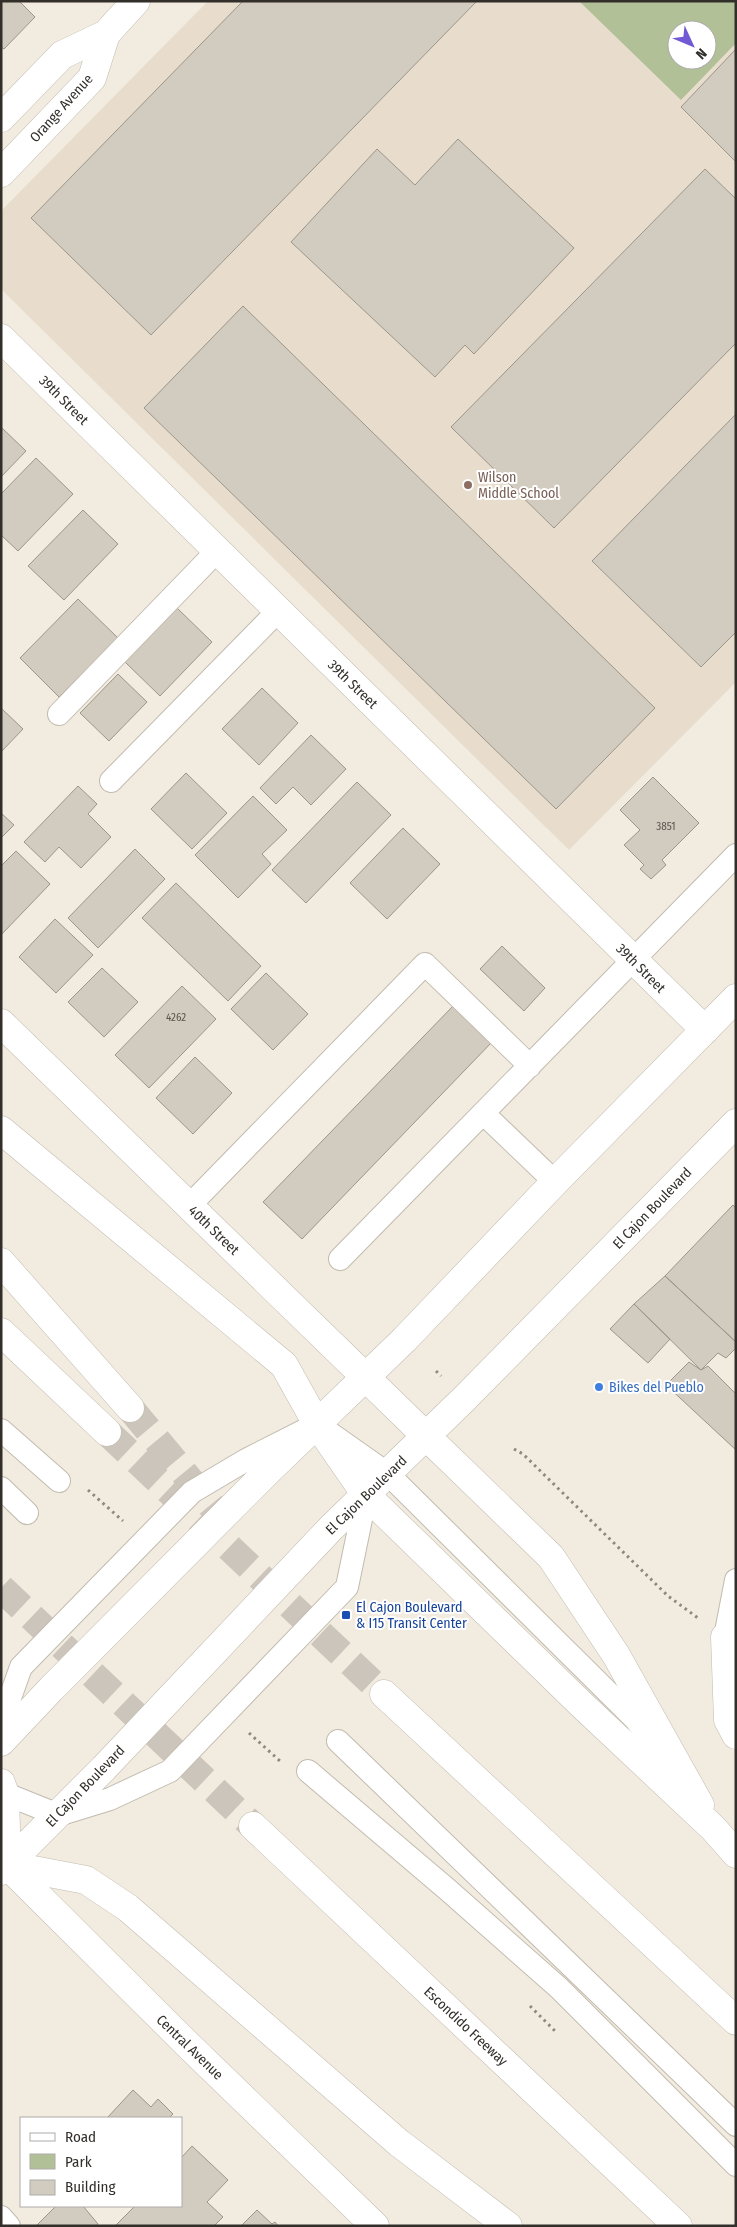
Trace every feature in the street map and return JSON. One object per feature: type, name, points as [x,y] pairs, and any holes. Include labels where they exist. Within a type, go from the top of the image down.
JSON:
[{"type":"main road","name":"Orange Avenue","points":[[1,118],[62,55],[106,34],[136,1]]},
{"type":"main road","name":"Orange Avenue","points":[[1,173],[92,78],[106,34]]},
{"type":"main road","name":"39th Street","points":[[1,338],[705,1030]]},
{"type":"main road","points":[[1,1742],[51,1689],[364,1377],[404,1340],[555,1182],[736,998]]},
{"type":"main road","name":"40th Street","points":[[1,1023],[551,1557],[616,1654],[713,1828]]},
{"type":"main road","name":"El Cajon Boulevard","points":[[4,1868],[58,1815],[324,1536],[426,1436],[736,1123]]},
{"type":"main road","points":[[1,1130],[284,1365],[317,1424],[366,1495],[582,1705],[713,1828],[736,1854]]},
{"type":"main road","points":[[1,1262],[130,1408]]},
{"type":"main road","points":[[1,1332],[107,1432]]},
{"type":"main road","points":[[725,1637],[728,1720],[736,1735]]},
{"type":"main road","points":[[384,1694],[736,2021]]},
{"type":"main road","points":[[2,1790],[4,1868],[86,1880],[128,1908],[399,2143],[508,2226]]},
{"type":"main road","name":"Escondido Freeway","points":[[253,1826],[678,2226]]},
{"type":"main road","name":"Central Avenue","points":[[4,1868],[375,2226]]},
{"type":"lane","points":[[59,714],[217,551]]},
{"type":"lane","points":[[111,781],[278,611]]},
{"type":"lane","points":[[340,1259],[736,855]]},
{"type":"lane","points":[[189,1206],[425,964],[530,1066]]},
{"type":"lane","points":[[484,1114],[555,1182]]},
{"type":"lane","points":[[1,1723],[21,1667],[192,1492],[246,1460],[317,1424],[388,1474],[636,1720],[713,1828]]},
{"type":"lane","points":[[1,1430],[59,1481]]},
{"type":"lane","points":[[1,1488],[27,1513]]},
{"type":"lane","points":[[2,1790],[58,1815],[110,1799],[170,1771],[347,1587],[366,1495]]},
{"type":"lane","points":[[725,1637],[736,1580]]},
{"type":"lane","points":[[338,1741],[736,2124]]},
{"type":"lane","points":[[308,1771],[448,1890],[559,1988],[736,2165]]},
{"type":"lane","points":[[1,2218],[9,2226]]},
{"type":"path","points":[[514,1449],[522,1454],[668,1596],[725,1637]]},
{"type":"shaded area","name":"Wilson Middle School","points":[[208,1],[736,1],[736,682],[569,850],[1,289],[1,211]]},
{"type":"green space","points":[[579,1],[736,1],[736,43],[717,63],[717,20],[667,20],[667,70],[710,70],[681,100]]},
{"type":"building","points":[[1,1],[19,1],[35,17],[4,49],[1,47]]},
{"type":"building","points":[[243,1],[477,1],[151,335],[31,218]]},
{"type":"building","points":[[736,49],[736,162],[681,107]]},
{"type":"building","points":[[458,139],[574,248],[474,354],[465,345],[435,377],[291,242],[377,149],[415,185]]},
{"type":"building","points":[[705,169],[736,199],[736,343],[554,528],[451,427]]},
{"type":"building","points":[[243,306],[655,708],[556,809],[144,408]]},
{"type":"building","points":[[736,414],[736,632],[701,667],[592,561]]},
{"type":"building","points":[[1,427],[26,451],[1,477]]},
{"type":"building","points":[[36,458],[73,494],[18,551],[1,535],[1,494]]},
{"type":"building","points":[[83,510],[118,544],[64,600],[28,566]]},
{"type":"building","points":[[78,599],[118,638],[59,697],[20,658]]},
{"type":"building","points":[[177,608],[212,642],[160,696],[125,662]]},
{"type":"building","points":[[118,674],[147,702],[109,741],[80,713]]},
{"type":"building","points":[[262,688],[298,723],[259,765],[222,729]]},
{"type":"building","points":[[1,708],[23,729],[1,752]]},
{"type":"building","points":[[311,735],[346,769],[311,805],[293,787],[276,804],[260,788]]},
{"type":"building","points":[[186,773],[227,813],[192,849],[151,809]]},
{"type":"building","points":[[653,777],[699,823],[662,860],[666,865],[651,879],[640,869],[644,865],[624,845],[640,830],[620,810]]},
{"type":"building","points":[[357,782],[391,815],[306,903],[272,870]]},
{"type":"building","points":[[78,786],[97,804],[88,814],[111,837],[81,868],[59,847],[45,862],[24,842]]},
{"type":"building","points":[[253,796],[287,830],[262,854],[271,864],[238,898],[195,855]]},
{"type":"building","points":[[1,813],[14,825],[1,838]]},
{"type":"building","points":[[403,828],[440,864],[387,919],[350,883]]},
{"type":"building","points":[[135,849],[165,879],[98,948],[68,918]]},
{"type":"building","points":[[16,851],[50,884],[1,935],[1,866]]},
{"type":"building","points":[[176,883],[261,966],[228,1001],[142,918]]},
{"type":"building","points":[[55,919],[93,955],[56,993],[19,957]]},
{"type":"building","points":[[502,946],[545,988],[524,1011],[480,969]]},
{"type":"building","points":[[102,968],[138,1002],[104,1037],[68,1002]]},
{"type":"building","points":[[266,973],[308,1014],[273,1050],[231,1009]]},
{"type":"building","points":[[182,986],[216,1019],[149,1088],[115,1055]]},
{"type":"building","points":[[455,1004],[493,1041],[302,1239],[263,1202]]},
{"type":"building","points":[[195,1057],[232,1093],[193,1134],[156,1098]]},
{"type":"building","points":[[733,1205],[736,1208],[736,1342],[665,1276]]},
{"type":"building","points":[[665,1276],[736,1342],[736,1348],[726,1358],[718,1353],[701,1370],[634,1304]]},
{"type":"building","points":[[634,1304],[670,1339],[648,1363],[610,1329]]},
{"type":"building","points":[[689,1362],[701,1370],[708,1366],[736,1394],[736,1450],[666,1385]]},
{"type":"building","points":[[133,2090],[151,2107],[158,2099],[173,2114],[170,2117],[108,2117]]},
{"type":"building","points":[[192,2146],[228,2180],[207,2202],[223,2217],[214,2226],[115,2226],[134,2207],[182,2207],[182,2157]]},
{"type":"building","points":[[55,2207],[84,2207],[98,2224],[96,2226],[36,2226]]},
{"type":"building","points":[[257,2210],[272,2224],[275,2222],[278,2226],[241,2226]]},
{"type":"tunnel","points":[[130,1408],[214,1509]]},
{"type":"tunnel","points":[[107,1432],[384,1694]]},
{"type":"tunnel","points":[[1,1588],[253,1826]]},
{"type":"place","name":"Wilson Middle School","points":[[468,485]]},
{"type":"place","name":"Bikes del Pueblo","points":[[599,1387]]},
{"type":"place","name":"El Cajon Boulevard & I15 Transit Center","points":[[346,1615]]}]
